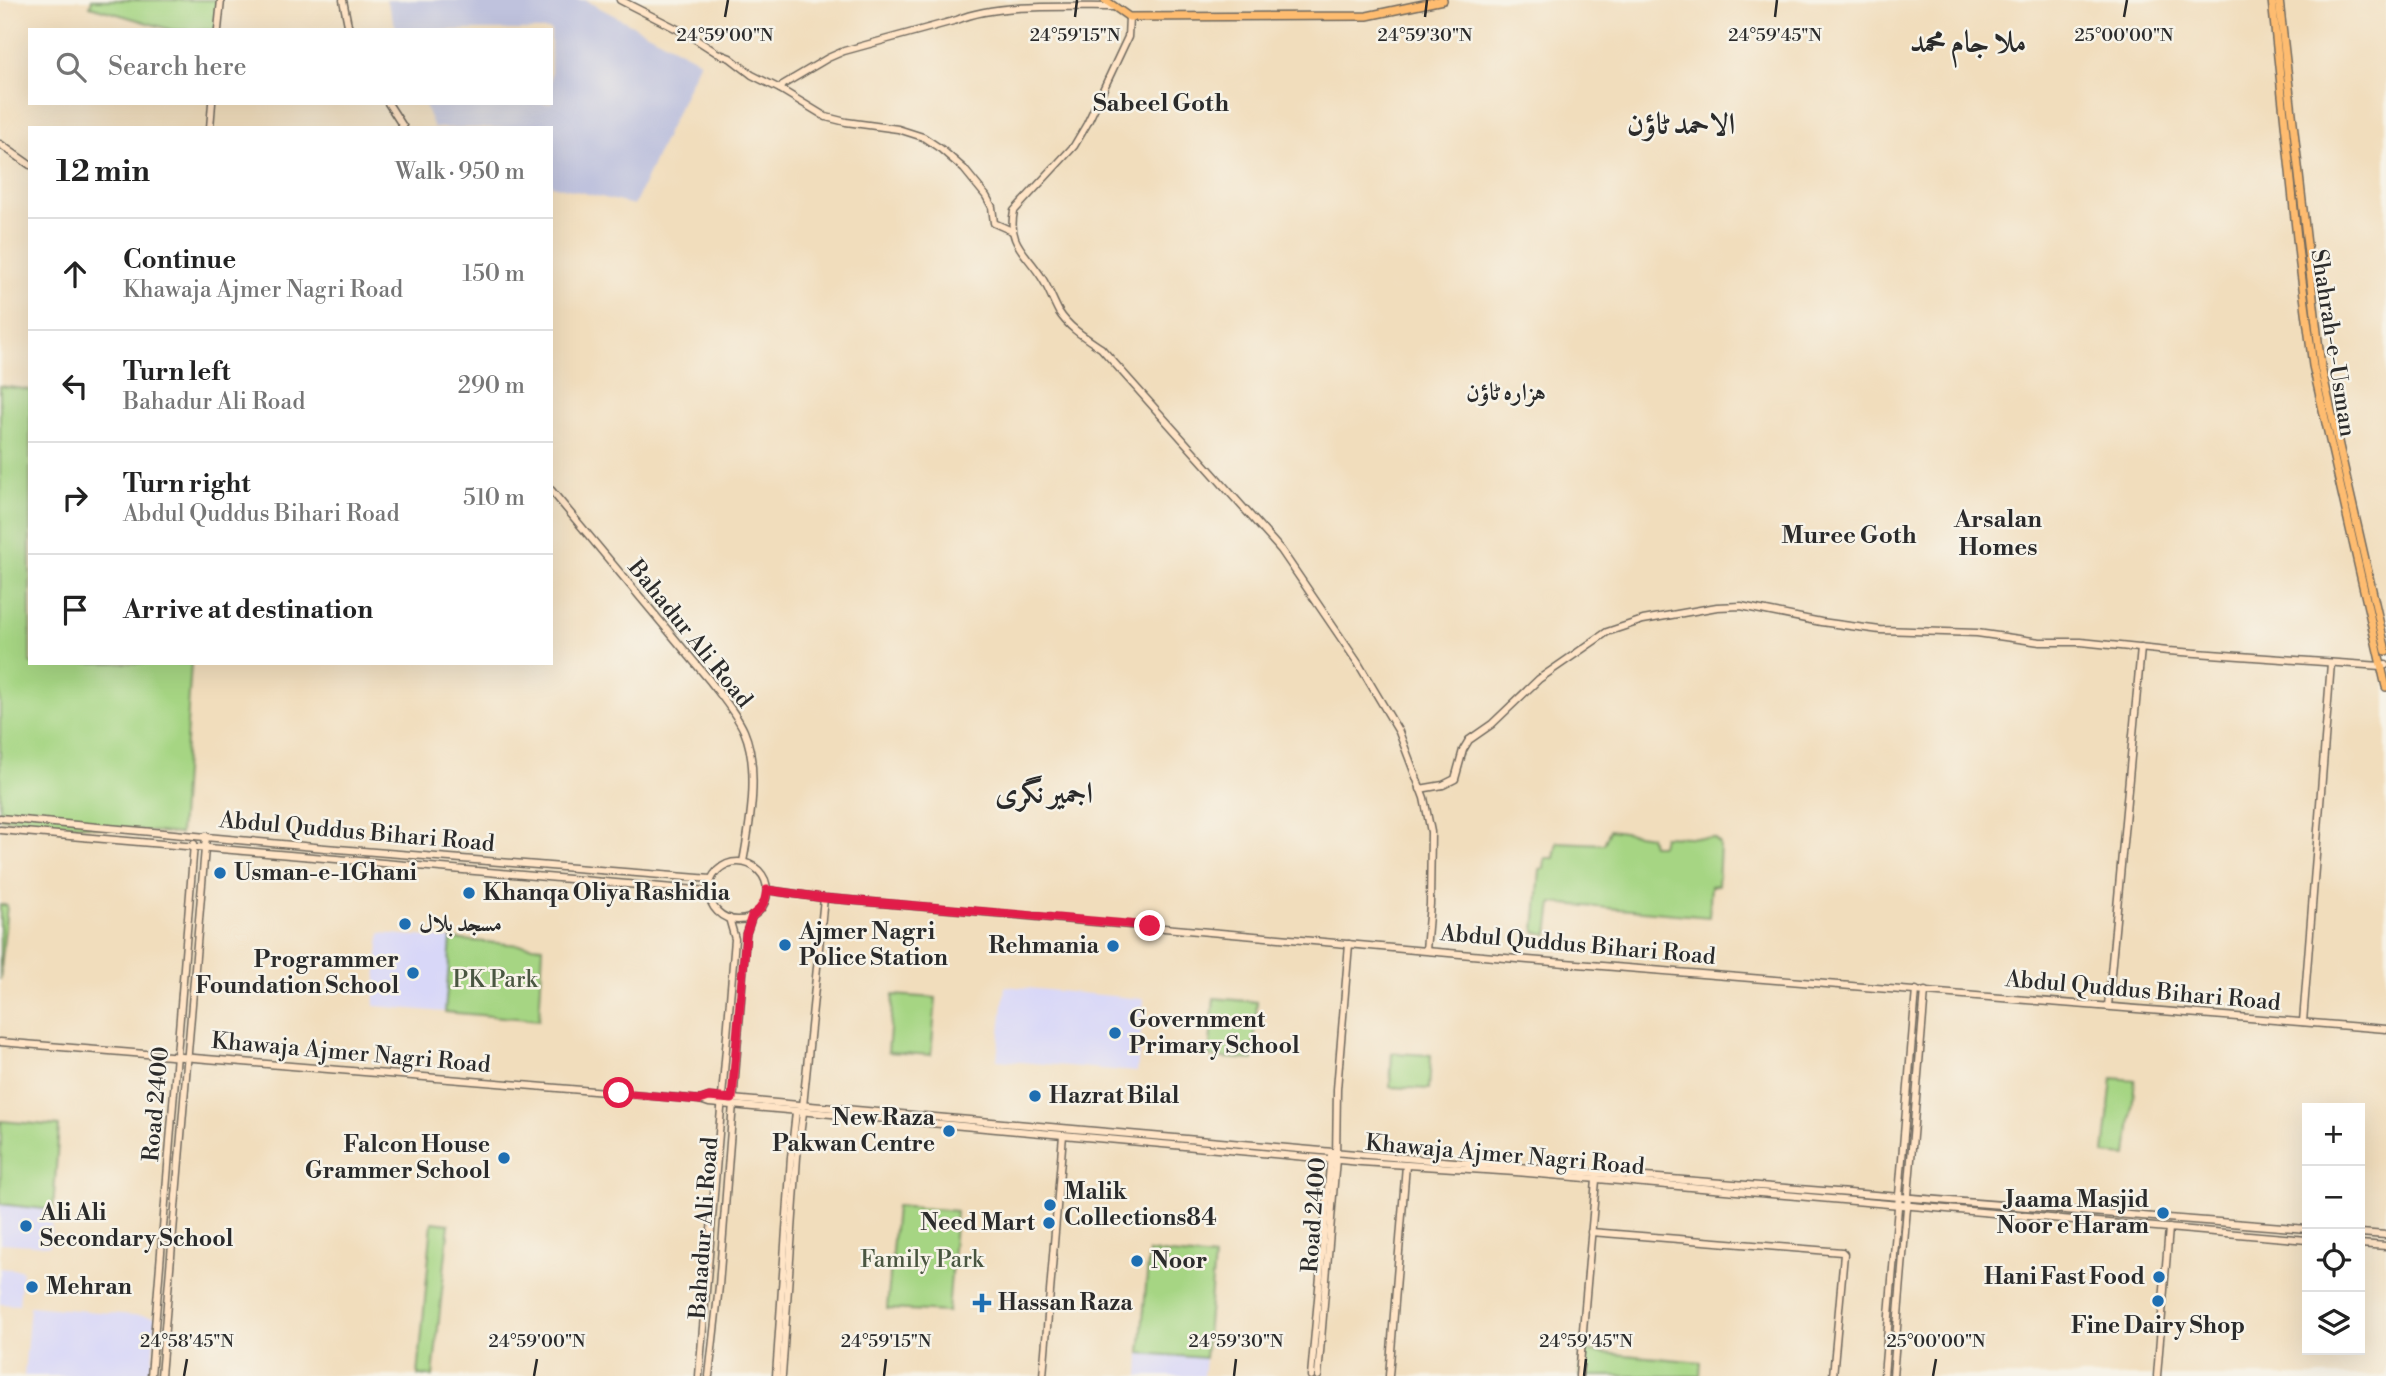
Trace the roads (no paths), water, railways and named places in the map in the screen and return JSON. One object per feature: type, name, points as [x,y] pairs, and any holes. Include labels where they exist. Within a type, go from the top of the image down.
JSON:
[{"type":"main road","points":[[218,28],[221,0]]},
{"type":"main road","points":[[343,0],[349,28]]},
{"type":"main road","points":[[620,0],[730,58],[752,75],[825,117],[898,129],[923,137],[964,169],[986,196],[992,207],[994,223],[1012,231]]},
{"type":"main road","points":[[1105,0],[1129,17],[1367,16],[1443,0]]},
{"type":"main road","name":"Shahrah-e-Usman","points":[[2272,0],[2313,366],[2324,400],[2384,665],[2386,688]]},
{"type":"main road","name":"Shahrah-e-Usman","points":[[2279,0],[2324,400]]},
{"type":"main road","points":[[780,89],[784,84],[844,51],[957,20],[973,13],[1053,7],[1114,7]]},
{"type":"main road","points":[[1129,17],[1128,37],[1087,124],[1074,146],[1014,211],[1012,231],[1019,249],[1042,278],[1061,315],[1101,348],[1281,550],[1351,652],[1399,732],[1432,832],[1426,950]]},
{"type":"main road","points":[[210,126],[212,105]]},
{"type":"main road","points":[[389,105],[403,126]]},
{"type":"main road","points":[[0,144],[28,163]]},
{"type":"main road","name":"Bahadur Ali Road","points":[[553,492],[710,681],[743,730],[753,769],[743,862]]},
{"type":"main road","name":"Shahrah-e-Usman","points":[[2348,506],[2386,651]]},
{"type":"main road","points":[[1420,789],[1443,785],[1455,779],[1465,744],[1479,731],[1492,724],[1539,679],[1611,630],[1643,620],[1734,605],[1880,630],[1977,633],[2040,642],[2081,642],[2384,665]]},
{"type":"main road","points":[[2108,1006],[2141,648]]},
{"type":"main road","points":[[2303,1022],[2332,663]]},
{"type":"main road","name":"Abdul Quddus Bihari Road","points":[[0,818],[325,848],[711,879]]},
{"type":"main road","name":"Abdul Quddus Bihari Road","points":[[0,830],[708,891]]},
{"type":"main road","name":"Road 2400","points":[[151,1376],[195,835]]},
{"type":"main road","name":"Road 2400","points":[[161,1376],[206,836]]},
{"type":"main road","points":[[743,862],[759,870],[765,879],[765,900],[752,916],[735,920],[729,918],[717,912],[711,904],[708,891],[711,879],[730,864],[743,862]]},
{"type":"main road","name":"Abdul Quddus Bihari Road","points":[[767,890],[824,898],[1349,944],[2386,1029]]},
{"type":"main road","points":[[779,1376],[788,1311],[801,1111],[824,898]]},
{"type":"main road","name":"Bahadur Ali Road","points":[[709,1376],[719,1286],[746,934],[752,916]]},
{"type":"main road","name":"Bahadur Ali Road","points":[[699,1376],[735,939],[729,918]]},
{"type":"main road","name":"Road 2400","points":[[1311,1376],[1336,1133],[1349,944]]},
{"type":"main road","points":[[1884,1376],[1916,990]]},
{"type":"main road","points":[[1893,1376],[1925,991]]},
{"type":"main road","name":"Khawaja Ajmer Nagri Road","points":[[0,1042],[700,1100],[709,1097],[801,1111],[1897,1201],[2302,1240]]},
{"type":"main road","name":"Khawaja Ajmer Nagri Road","points":[[1027,1128],[1063,1135],[1082,1133]]},
{"type":"main road","points":[[1043,1376],[1063,1135]]},
{"type":"main road","name":"Road 2400","points":[[1318,1376],[1334,1155]]},
{"type":"main road","name":"Khawaja Ajmer Nagri Road","points":[[1334,1155],[1406,1165],[1558,1173],[1596,1180],[1643,1181]]},
{"type":"main road","points":[[1389,1376],[1406,1165]]},
{"type":"main road","points":[[1579,1376],[1596,1180]]},
{"type":"main road","name":"Khawaja Ajmer Nagri Road","points":[[1907,1202],[2302,1229]]},
{"type":"main road","points":[[2117,1224],[2118,1215]]},
{"type":"main road","points":[[2240,1234],[2241,1225]]},
{"type":"main road","points":[[2157,1376],[2169,1228]]},
{"type":"main road","points":[[1591,1232],[1842,1252],[1844,1254],[1833,1376]]},
{"type":"main road","points":[[2365,1234],[2386,1236]]},
{"type":"main road","points":[[2365,1244],[2386,1245]]},
{"type":"main road","points":[[154,1353],[163,1353]]},
{"type":"place","name":"Usman-e-1Ghani","points":[[220,873]]},
{"type":"place","name":"Khanqa Oliya Rashidia","points":[[469,893]]},
{"type":"place","name":"مسجد بلال","points":[[405,924]]},
{"type":"place","name":"Ajmer Nagri Police Station","points":[[785,945]]},
{"type":"place","name":"Rehmania","points":[[1113,946]]},
{"type":"place","name":"Programmer Foundation School","points":[[413,973]]},
{"type":"place","name":"Government Primary School","points":[[1115,1033]]},
{"type":"place","name":"Hazrat Bilal","points":[[1035,1096]]},
{"type":"place","name":"New Raza Pakwan Centre","points":[[949,1131]]},
{"type":"place","name":"Falcon House Grammer School","points":[[504,1158]]},
{"type":"place","name":"Malik Collections84","points":[[1050,1205]]},
{"type":"place","name":"Jaama Masjid Noor e Haram","points":[[2163,1213]]},
{"type":"place","name":"Need Mart","points":[[1049,1223]]},
{"type":"place","name":"Ali Ali Secondary School","points":[[26,1226]]},
{"type":"place","name":"Noor","points":[[1137,1261]]},
{"type":"place","name":"Hani Fast Food","points":[[2159,1277]]},
{"type":"place","name":"Mehran","points":[[32,1287]]},
{"type":"place","name":"Fine Dairy Shop","points":[[2158,1301]]},
{"type":"place","name":"Hassan Raza","points":[[982,1303]]},
{"type":"district","name":"ملا جام محمد","points":[[1968,43]]},
{"type":"district","name":"Sabeel Goth","points":[[1161,104]]},
{"type":"district","name":"الاحمد ٹاؤن","points":[[1681,125]]},
{"type":"district","name":"ہزارہ ٹاؤن","points":[[1506,393]]},
{"type":"district","name":"Arsalan Homes","points":[[1998,534]]},
{"type":"district","name":"Muree Goth","points":[[1849,536]]},
{"type":"district","name":"اجمیر نگری","points":[[1044,794]]},
{"type":"park label","name":"PK Park","points":[[495,980]]},
{"type":"park label","name":"Family Park","points":[[922,1260]]}]
